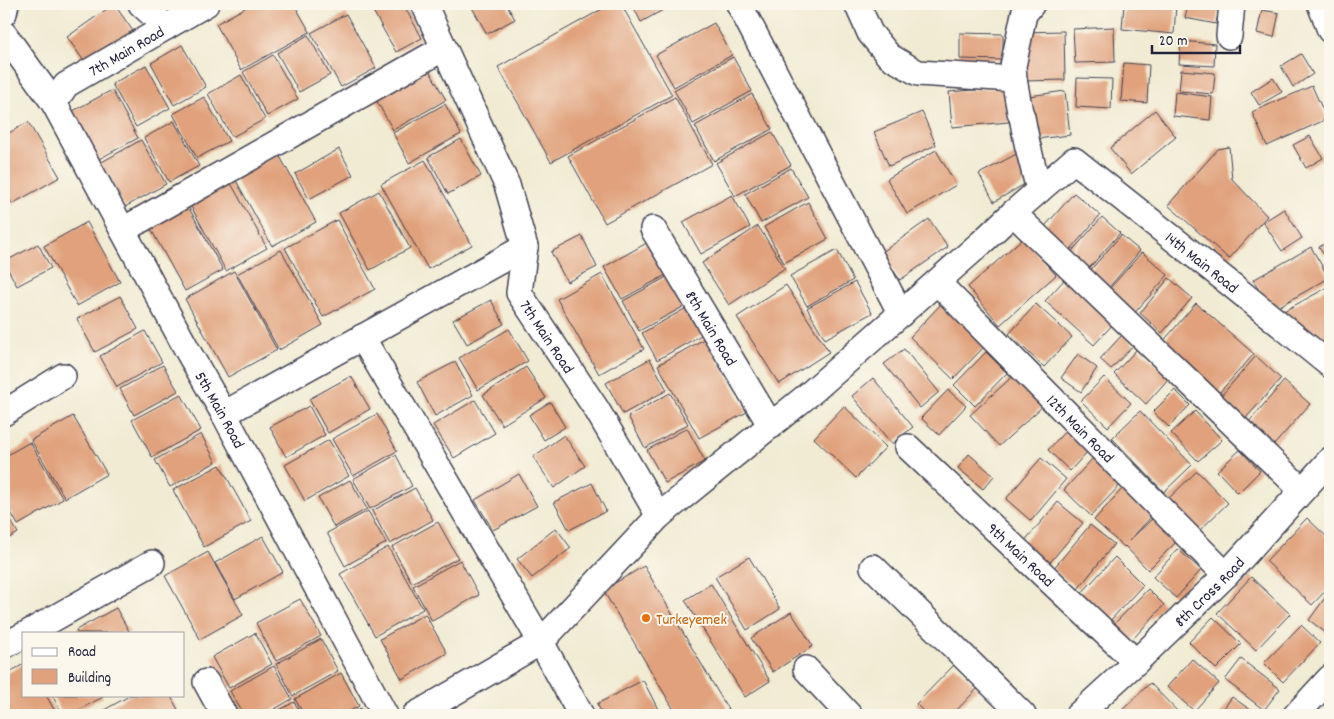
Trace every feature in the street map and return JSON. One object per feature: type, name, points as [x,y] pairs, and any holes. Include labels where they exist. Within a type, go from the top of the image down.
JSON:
[{"type":"street","points":[[4,13],[6,4]]},
{"type":"street","points":[[141,4],[166,27]]},
{"type":"street","name":"7th Main Road","points":[[54,103],[66,85],[206,4]]},
{"type":"street","name":"7th Main Road","points":[[424,4],[507,185],[525,247],[519,293],[597,410],[660,516]]},
{"type":"street","points":[[739,4],[901,314]]},
{"type":"street","points":[[857,4],[870,33],[889,56],[918,73],[1014,78]]},
{"type":"street","points":[[1230,36],[1232,4]]},
{"type":"street","points":[[1320,4],[1330,30]]},
{"type":"street","points":[[415,715],[541,642],[660,516],[813,391],[981,244],[1039,190],[1020,112],[1013,66],[1027,7]]},
{"type":"street","name":"5th Main Road","points":[[4,34],[54,103],[190,355],[224,414],[385,715]]},
{"type":"street","points":[[123,230],[444,48]]},
{"type":"street","name":"14th Main Road","points":[[1039,190],[1074,160],[1330,365]]},
{"type":"street","points":[[1013,213],[1302,490]]},
{"type":"street","name":"8th Main Road","points":[[652,229],[772,426]]},
{"type":"street","points":[[224,414],[525,247]]},
{"type":"street","name":"12th Main Road","points":[[937,282],[1226,575]]},
{"type":"street","points":[[362,337],[541,642],[581,715]]},
{"type":"street","points":[[4,413],[64,376]]},
{"type":"street","name":"9th Main Road","points":[[908,447],[1136,662]]},
{"type":"street","name":"8th Cross Road","points":[[1078,715],[1226,575],[1330,460]]},
{"type":"street","points":[[30,632],[152,563]]},
{"type":"street","points":[[873,567],[1023,715]]},
{"type":"street","points":[[4,646],[22,636]]},
{"type":"street","points":[[806,670],[849,715]]},
{"type":"street","points":[[1296,715],[1330,678]]},
{"type":"street","points":[[206,682],[224,715]]},
{"type":"building","points":[[114,4],[133,31],[86,64],[67,37]]},
{"type":"building","points":[[252,4],[294,4],[310,32],[241,70],[216,24]]},
{"type":"building","points":[[369,4],[403,4],[422,38],[396,52]]},
{"type":"building","points":[[470,4],[506,4],[515,19],[487,34]]},
{"type":"building","points":[[611,4],[621,4],[672,95],[551,162],[498,67]]},
{"type":"building","points":[[632,4],[674,4],[641,22]]},
{"type":"building","points":[[1124,4],[1176,4],[1174,34],[1122,29]]},
{"type":"building","points":[[1188,4],[1220,4],[1216,24],[1185,18]]},
{"type":"building","points":[[1262,10],[1279,13],[1274,37],[1257,33]]},
{"type":"building","points":[[346,14],[376,68],[341,87],[311,33]]},
{"type":"building","points":[[714,23],[732,55],[674,87],[656,55]]},
{"type":"building","points":[[1114,27],[1115,62],[1075,63],[1073,29]]},
{"type":"building","points":[[1064,31],[1065,80],[1024,81],[1023,32]]},
{"type":"building","points":[[960,33],[1003,34],[1003,60],[960,59]]},
{"type":"building","points":[[308,35],[330,75],[299,92],[277,53]]},
{"type":"building","points":[[1181,41],[1215,44],[1214,66],[1179,64]]},
{"type":"building","points":[[182,45],[206,87],[174,105],[151,63]]},
{"type":"building","points":[[1301,54],[1313,74],[1293,87],[1281,66]]},
{"type":"building","points":[[273,55],[298,99],[267,116],[243,72]]},
{"type":"building","points":[[733,57],[752,91],[693,124],[674,90]]},
{"type":"building","points":[[1124,63],[1149,65],[1147,103],[1121,101]]},
{"type":"building","points":[[146,65],[170,108],[136,127],[112,84]]},
{"type":"building","points":[[428,68],[446,100],[393,130],[375,98]]},
{"type":"building","points":[[1181,70],[1215,73],[1213,94],[1179,91]]},
{"type":"building","points":[[241,75],[265,119],[232,137],[208,94]]},
{"type":"building","points":[[1077,78],[1112,79],[1111,109],[1076,107]]},
{"type":"building","points":[[1273,78],[1282,92],[1259,105],[1251,92]]},
{"type":"building","points":[[1312,86],[1327,119],[1267,146],[1252,112]]},
{"type":"building","points":[[1006,87],[1009,122],[952,127],[949,92]]},
{"type":"building","points":[[112,90],[138,138],[97,160],[71,112]]},
{"type":"building","points":[[1065,91],[1070,135],[1028,140],[1022,97]]},
{"type":"building","points":[[1175,92],[1212,97],[1210,120],[1173,116]]},
{"type":"building","points":[[752,94],[772,129],[714,161],[695,126]]},
{"type":"building","points":[[204,97],[229,141],[197,158],[173,114]]},
{"type":"building","points":[[675,97],[712,164],[605,223],[568,156]]},
{"type":"building","points":[[445,104],[461,134],[409,163],[393,133]]},
{"type":"building","points":[[1155,110],[1176,137],[1131,174],[1110,148]]},
{"type":"building","points":[[922,112],[936,145],[889,166],[874,132]]},
{"type":"building","points":[[174,121],[199,166],[169,182],[144,138]]},
{"type":"building","points":[[28,122],[60,177],[12,204],[4,190],[4,136]]},
{"type":"building","points":[[772,132],[791,165],[735,196],[716,163]]},
{"type":"building","points":[[1310,136],[1323,158],[1306,168],[1293,145]]},
{"type":"building","points":[[461,139],[481,176],[448,194],[428,157]]},
{"type":"building","points":[[141,140],[166,184],[125,207],[100,163]]},
{"type":"building","points":[[1229,147],[1232,179],[1267,216],[1229,259],[1168,205],[1218,149]]},
{"type":"building","points":[[339,149],[353,175],[309,199],[295,174]]},
{"type":"building","points":[[936,150],[956,185],[907,214],[887,179]]},
{"type":"building","points":[[1022,151],[1028,182],[994,202],[979,174]]},
{"type":"building","points":[[278,153],[316,222],[272,246],[234,177]]},
{"type":"building","points":[[425,160],[472,245],[428,269],[381,184]]},
{"type":"building","points":[[791,168],[808,197],[761,223],[745,194]]},
{"type":"building","points":[[228,178],[267,248],[226,271],[188,201]]},
{"type":"building","points":[[379,191],[410,248],[370,270],[339,213]]},
{"type":"building","points":[[1074,193],[1100,215],[1065,256],[1039,233]]},
{"type":"building","points":[[732,195],[750,227],[701,254],[683,222]]},
{"type":"building","points":[[185,201],[223,270],[185,291],[147,222]]},
{"type":"building","points":[[808,202],[828,239],[784,263],[764,227]]},
{"type":"building","points":[[1284,209],[1302,238],[1282,251],[1263,222]]},
{"type":"building","points":[[1102,217],[1120,233],[1084,274],[1066,258]]},
{"type":"building","points":[[929,219],[948,247],[900,280],[881,253]]},
{"type":"building","points":[[337,220],[375,289],[323,317],[285,248]]},
{"type":"building","points":[[87,222],[120,282],[77,306],[44,246]]},
{"type":"building","points":[[758,226],[785,268],[729,305],[702,263]]},
{"type":"building","points":[[1121,235],[1140,251],[1106,291],[1087,274]]},
{"type":"building","points":[[582,236],[597,267],[567,282],[551,252]]},
{"type":"building","points":[[1023,238],[1056,275],[1000,325],[968,287]]},
{"type":"building","points":[[652,240],[670,273],[622,299],[604,267]]},
{"type":"building","points":[[1330,241],[1330,252],[1324,255],[1319,247]]},
{"type":"building","points":[[38,244],[51,268],[17,286],[4,262]]},
{"type":"building","points":[[1311,247],[1329,278],[1271,311],[1253,280]]},
{"type":"building","points":[[281,250],[323,325],[279,350],[237,274]]},
{"type":"building","points":[[837,250],[853,280],[807,306],[790,276]]},
{"type":"building","points":[[1142,252],[1168,275],[1131,317],[1105,294]]},
{"type":"building","points":[[1330,261],[1330,276],[1324,265]]},
{"type":"building","points":[[234,271],[277,350],[228,377],[185,299]]},
{"type":"building","points":[[674,273],[690,303],[639,331],[623,301]]},
{"type":"building","points":[[602,274],[644,349],[599,374],[557,299]]},
{"type":"building","points":[[1169,278],[1192,298],[1162,333],[1140,313]]},
{"type":"building","points":[[1065,279],[1114,323],[1094,345],[1045,301]]},
{"type":"building","points":[[855,282],[872,313],[825,339],[807,308]]},
{"type":"building","points":[[786,285],[829,352],[779,384],[737,317]]},
{"type":"building","points":[[1330,286],[1330,355],[1284,311]]},
{"type":"building","points":[[4,294],[9,305],[4,308]]},
{"type":"building","points":[[120,296],[138,329],[95,352],[77,319]]},
{"type":"building","points":[[491,300],[504,324],[467,344],[453,320]]},
{"type":"building","points":[[942,303],[985,346],[953,379],[910,337]]},
{"type":"building","points":[[1196,303],[1254,354],[1218,394],[1161,344]]},
{"type":"building","points":[[1036,304],[1072,337],[1044,367],[1009,334]]},
{"type":"building","points":[[690,306],[705,333],[657,360],[642,333]]},
{"type":"building","points":[[509,329],[528,361],[478,390],[459,358]]},
{"type":"building","points":[[145,331],[162,362],[117,387],[100,356]]},
{"type":"building","points":[[1123,334],[1134,345],[1111,369],[1100,359]]},
{"type":"building","points":[[706,338],[747,412],[699,438],[658,365]]},
{"type":"building","points":[[1138,348],[1170,377],[1146,404],[1114,374]]},
{"type":"building","points":[[904,349],[939,392],[920,408],[884,364]]},
{"type":"building","points":[[986,352],[1007,373],[975,406],[954,385]]},
{"type":"building","points":[[1078,354],[1097,368],[1081,392],[1061,378]]},
{"type":"building","points":[[1256,356],[1281,379],[1245,419],[1220,397]]},
{"type":"building","points":[[650,359],[667,390],[623,414],[606,383]]},
{"type":"building","points":[[455,362],[473,395],[435,416],[417,382]]},
{"type":"building","points":[[163,365],[178,391],[134,415],[120,389]]},
{"type":"building","points":[[526,367],[546,398],[502,425],[483,395]]},
{"type":"building","points":[[1014,375],[1043,406],[999,446],[970,415]]},
{"type":"building","points":[[351,376],[370,409],[328,433],[309,399]]},
{"type":"building","points":[[1104,377],[1131,403],[1108,427],[1081,401]]},
{"type":"building","points":[[873,378],[913,427],[892,444],[852,396]]},
{"type":"building","points":[[1284,381],[1310,404],[1273,446],[1247,424]]},
{"type":"building","points":[[948,390],[966,406],[939,435],[921,418]]},
{"type":"building","points":[[1175,390],[1190,405],[1169,427],[1153,412]]},
{"type":"building","points":[[670,393],[688,424],[645,448],[628,416]]},
{"type":"building","points":[[181,394],[201,430],[152,457],[132,420]]},
{"type":"building","points":[[475,400],[495,433],[454,458],[433,425]]},
{"type":"building","points":[[550,402],[565,427],[544,440],[529,415]]},
{"type":"building","points":[[309,406],[325,435],[286,457],[270,427]]},
{"type":"building","points":[[844,406],[886,447],[856,478],[814,438]]},
{"type":"building","points":[[1140,411],[1192,465],[1164,492],[1112,438]]},
{"type":"building","points":[[1195,411],[1222,440],[1198,461],[1171,433]]},
{"type":"building","points":[[377,414],[397,451],[353,476],[332,439]]},
{"type":"building","points":[[73,416],[107,474],[65,498],[31,440]]},
{"type":"building","points":[[687,428],[705,461],[665,483],[647,450]]},
{"type":"building","points":[[1066,430],[1088,451],[1070,471],[1048,450]]},
{"type":"building","points":[[201,434],[216,462],[170,487],[155,460]]},
{"type":"building","points":[[564,435],[585,466],[554,488],[533,457]]},
{"type":"building","points":[[329,440],[349,476],[305,501],[285,465]]},
{"type":"building","points":[[30,442],[63,499],[18,525],[4,500],[4,457]]},
{"type":"building","points":[[1240,450],[1260,471],[1238,493],[1217,471]]},
{"type":"building","points":[[969,454],[994,476],[983,489],[958,468]]},
{"type":"building","points":[[396,455],[412,486],[370,509],[353,479]]},
{"type":"building","points":[[1094,457],[1122,483],[1091,516],[1064,490]]},
{"type":"building","points":[[1041,458],[1066,479],[1031,521],[1006,499]]},
{"type":"building","points":[[220,465],[251,521],[204,547],[173,490]]},
{"type":"building","points":[[1197,471],[1228,503],[1199,531],[1168,499]]},
{"type":"building","points":[[519,474],[537,506],[493,530],[475,500]]},
{"type":"building","points":[[350,480],[367,509],[334,527],[318,498]]},
{"type":"building","points":[[592,483],[606,511],[569,530],[554,502]]},
{"type":"building","points":[[415,488],[433,520],[390,544],[372,511]]},
{"type":"building","points":[[1123,488],[1153,515],[1129,541],[1153,518],[1177,541],[1148,570],[1125,546],[1094,520]]},
{"type":"building","points":[[1058,502],[1083,523],[1047,566],[1022,544]]},
{"type":"building","points":[[4,509],[18,533],[4,541]]},
{"type":"building","points":[[368,511],[386,543],[345,566],[327,533]]},
{"type":"building","points":[[1307,518],[1330,540],[1330,586],[1312,605],[1266,561]]},
{"type":"building","points":[[438,522],[458,558],[412,583],[392,547]]},
{"type":"building","points":[[1090,525],[1114,544],[1078,589],[1053,569]]},
{"type":"building","points":[[556,528],[571,548],[532,578],[517,559]]},
{"type":"building","points":[[263,536],[283,572],[235,599],[215,563]]},
{"type":"building","points":[[388,547],[423,609],[375,636],[340,574]]},
{"type":"building","points":[[1178,549],[1201,570],[1176,598],[1153,577]]},
{"type":"building","points":[[208,552],[243,615],[200,639],[165,576]]},
{"type":"building","points":[[749,557],[780,609],[747,630],[715,577]]},
{"type":"building","points":[[1115,557],[1143,585],[1107,624],[1078,597]]},
{"type":"building","points":[[460,560],[479,595],[432,621],[413,586]]},
{"type":"building","points":[[644,566],[729,711],[722,715],[677,715],[603,590]]},
{"type":"building","points":[[1251,577],[1290,614],[1256,650],[1217,613]]},
{"type":"building","points":[[711,584],[770,681],[745,697],[685,600]]},
{"type":"building","points":[[1148,589],[1164,605],[1132,640],[1115,623]]},
{"type":"building","points":[[1328,594],[1330,596],[1330,636],[1309,620]]},
{"type":"building","points":[[300,599],[321,636],[276,661],[256,623]]},
{"type":"building","points":[[116,608],[129,632],[77,632],[76,630]]},
{"type":"building","points":[[791,612],[813,646],[773,672],[751,638]]},
{"type":"building","points":[[425,614],[447,653],[402,679],[380,639]]},
{"type":"building","points":[[1213,617],[1241,644],[1216,669],[1189,642]]},
{"type":"building","points":[[1301,625],[1320,643],[1283,682],[1264,663]]},
{"type":"building","points":[[255,633],[272,664],[229,688],[212,657]]},
{"type":"building","points":[[321,639],[338,671],[293,696],[276,664]]},
{"type":"building","points":[[1192,659],[1219,683],[1194,711],[1167,687]]},
{"type":"building","points":[[1241,659],[1280,689],[1264,710],[1225,680]]},
{"type":"building","points":[[22,665],[22,696],[47,696],[57,715],[4,715],[4,675]]},
{"type":"building","points":[[954,665],[978,688],[952,715],[927,715],[916,704]]},
{"type":"building","points":[[274,666],[292,699],[264,715],[244,715],[230,691]]},
{"type":"building","points":[[341,673],[359,706],[343,715],[304,715],[295,699]]},
{"type":"building","points":[[643,680],[661,715],[603,715],[597,704]]},
{"type":"building","points":[[1150,683],[1181,715],[1117,715]]},
{"type":"building","points":[[53,696],[103,697],[69,715],[63,715]]},
{"type":"building","points":[[129,696],[171,696],[181,715],[95,715]]},
{"type":"building","points":[[1232,697],[1258,715],[1219,715]]},
{"type":"building","points":[[294,702],[302,715],[271,715]]},
{"type":"building","points":[[361,708],[365,715],[348,715]]},
{"type":"place","name":"Turkeyemek","points":[[646,618]]}]
